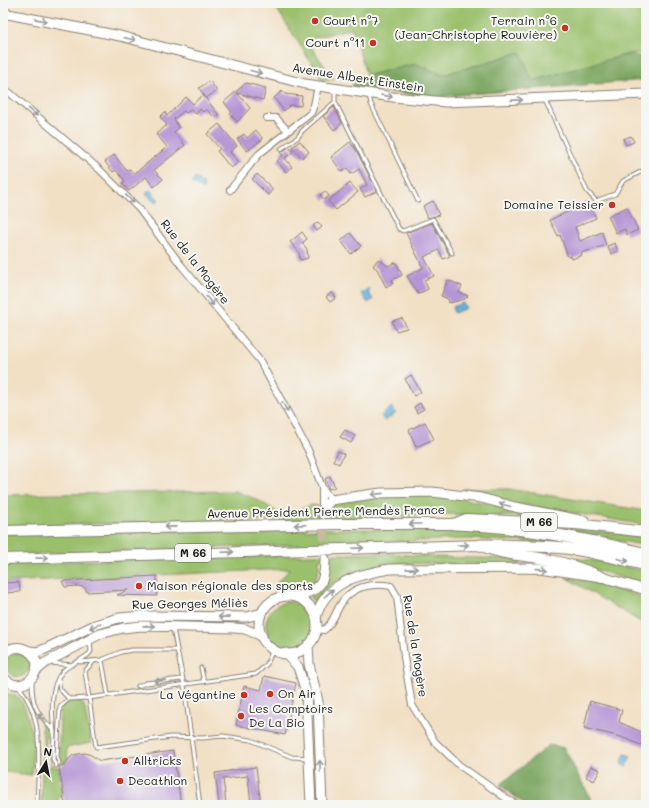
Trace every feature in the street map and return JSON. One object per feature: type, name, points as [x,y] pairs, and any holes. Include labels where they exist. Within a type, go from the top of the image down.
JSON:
[{"type":"highway","name":"Avenue Président Pierre Mendès France","points":[[454,524],[486,525],[531,531],[602,543],[646,554]]},
{"type":"highway","name":"M 66","points":[[480,545],[522,545],[566,548],[646,565]]},
{"type":"main road","name":"Avenue Albert Einstein","points":[[3,13],[120,36],[248,70],[318,86],[370,93],[446,102],[646,94]]},
{"type":"main road","points":[[323,511],[331,500],[381,493],[432,492],[481,498],[515,507],[616,525],[626,529]]},
{"type":"main road","name":"M 66","points":[[454,524],[466,519],[533,521],[646,532]]},
{"type":"main road","name":"Avenue Président Pierre Mendès France","points":[[3,530],[339,524],[454,524]]},
{"type":"main road","name":"M 66","points":[[3,559],[480,545],[493,551],[548,560],[581,568],[602,577],[646,590]]},
{"type":"main road","points":[[295,597],[311,592],[318,587],[325,574],[325,559]]},
{"type":"main road","name":"M 66","points":[[316,618],[323,599],[329,592],[347,581],[369,572],[390,569],[540,568],[602,577]]},
{"type":"main road","points":[[289,596],[295,597],[311,607],[316,618],[316,629],[308,645],[302,650],[286,653],[273,649],[262,636],[260,620],[265,607],[276,599],[289,596]]},
{"type":"main road","name":"Rue Georges Méliès","points":[[6,652],[22,648],[37,652],[95,625],[119,618],[144,616],[247,617],[262,613]]},
{"type":"main road","name":"Rue Georges Méliès","points":[[32,679],[37,670],[45,663],[90,639],[123,628],[235,628],[245,629],[262,636]]},
{"type":"main road","points":[[308,645],[309,664],[318,701],[322,805]]},
{"type":"main road","points":[[30,651],[34,656],[37,670]]},
{"type":"main road","points":[[286,653],[298,667],[306,692],[311,805]]},
{"type":"main road","points":[[8,682],[22,684],[32,679]]},
{"type":"street","points":[[230,190],[259,154],[313,110],[318,86]]},
{"type":"street","name":"Rue de la Mogère","points":[[3,87],[99,169],[139,209],[181,265],[260,361],[308,450],[322,487]]},
{"type":"street","points":[[267,118],[276,118],[288,131]]},
{"type":"street","points":[[322,487],[331,500]]},
{"type":"street","points":[[322,487],[323,511]]},
{"type":"street","name":"Rue de la Mogère","points":[[316,629],[324,630],[330,626],[340,605],[354,590],[379,584],[391,586],[397,596],[404,657],[412,705],[435,742],[459,765],[510,801],[519,805]]},
{"type":"lane","points":[[335,88],[335,102],[399,229],[403,231],[433,219],[452,253]]},
{"type":"lane","points":[[370,93],[370,104],[418,201]]},
{"type":"lane","points":[[545,99],[587,191],[596,201],[615,194],[623,182],[646,169]]},
{"type":"lane","points":[[281,149],[298,136],[335,102]]},
{"type":"lane","points":[[173,627],[177,643],[176,650],[184,685],[200,805]]},
{"type":"lane","points":[[3,636],[6,652]]},
{"type":"lane","points":[[56,766],[53,759],[54,732],[52,711],[56,683],[63,671],[79,662],[91,651],[90,639]]},
{"type":"lane","points":[[59,763],[57,756],[58,712],[64,702],[69,699],[108,696],[256,674],[267,664],[273,649]]},
{"type":"lane","points":[[79,662],[94,662],[121,652],[132,650],[176,650]]},
{"type":"lane","points":[[102,660],[108,696]]},
{"type":"lane","points":[[94,662],[85,671],[96,747],[171,737],[202,738],[223,736],[242,738],[292,757],[310,758]]},
{"type":"lane","points":[[45,663],[72,665]]},
{"type":"lane","points":[[201,668],[204,682]]},
{"type":"lane","points":[[58,678],[60,689],[69,699]]},
{"type":"lane","points":[[32,679],[33,698],[38,714],[54,732]]},
{"type":"lane","points":[[138,686],[146,683],[182,679]]},
{"type":"lane","points":[[8,682],[28,698],[37,727],[37,805]]},
{"type":"green space","points":[[273,3],[646,3],[646,57],[637,53],[629,54],[532,81],[521,52],[443,75],[416,64],[367,77],[352,28],[306,40],[334,79],[322,80]]},
{"type":"green space","points":[[521,52],[532,81],[629,54],[646,58],[646,80],[433,97],[351,87],[359,77],[416,64],[443,75]]},
{"type":"green space","points":[[463,489],[509,489],[646,511],[646,525],[519,504]]},
{"type":"green space","points":[[235,491],[256,499],[282,515],[312,505],[318,506],[320,516],[328,515],[327,511],[334,502],[387,496],[428,495],[454,497],[479,502],[543,518],[449,514],[318,520],[3,526],[3,495]]},
{"type":"green space","points":[[558,528],[584,529],[646,537],[646,546]]},
{"type":"green space","points":[[330,529],[466,530],[569,543],[469,539],[3,555],[3,534]]},
{"type":"green space","points":[[386,553],[434,557],[520,559],[520,564],[385,563],[357,571],[338,580],[323,591],[315,603],[310,597],[320,589],[325,581],[327,559],[319,559],[318,573],[312,585],[274,586],[290,569],[3,582],[3,563]]},
{"type":"green space","points":[[547,555],[597,561],[646,571],[646,585]]},
{"type":"green space","points":[[565,577],[596,583],[646,598],[646,625]]},
{"type":"green space","points":[[289,602],[302,606],[308,612],[312,625],[308,638],[302,644],[289,648],[276,644],[270,638],[266,625],[270,612],[276,606]]},
{"type":"green space","points":[[18,653],[27,656],[30,665],[27,674],[18,677],[9,674],[6,665],[9,656]]},
{"type":"green space","points":[[3,692],[19,697],[24,706],[32,735],[32,775],[3,772]]},
{"type":"green space","points":[[75,701],[81,702],[84,705],[91,743],[66,748],[68,758],[64,764],[60,760],[59,751],[60,712],[64,704]]},
{"type":"green space","points":[[41,721],[47,728],[44,768],[51,767],[51,732],[52,764],[54,767],[59,767],[61,778],[59,778],[60,784],[62,784],[63,792],[56,805],[41,805],[43,740]]},
{"type":"green space","points":[[549,745],[564,748],[594,805],[526,805],[500,785]]},
{"type":"water","points":[[195,178],[204,184],[203,190],[192,183]]},
{"type":"water","points":[[150,190],[159,200],[155,203],[146,193]]},
{"type":"water","points":[[369,288],[370,290],[368,293],[373,299],[370,302],[367,302],[361,293]]},
{"type":"water","points":[[463,303],[466,308],[454,313],[452,307]]},
{"type":"water","points":[[392,407],[396,413],[385,421],[381,416]]},
{"type":"water","points":[[625,754],[631,756],[626,767],[621,764]]},
{"type":"building","points":[[210,81],[217,91],[206,98],[199,88]]},
{"type":"building","points":[[246,83],[266,88],[263,100],[237,93],[250,108],[237,122],[230,114],[232,112],[224,102]]},
{"type":"building","points":[[282,91],[285,94],[302,96],[301,106],[290,105],[284,111],[274,98]]},
{"type":"building","points":[[203,95],[219,115],[215,118],[206,109],[203,112],[200,109],[196,114],[191,110],[186,113],[184,111],[174,119],[179,128],[174,132],[185,145],[154,170],[163,179],[154,187],[146,177],[129,191],[122,183],[125,181],[116,170],[113,172],[105,162],[114,155],[127,171],[130,169],[134,174],[167,147],[156,134],[167,125],[160,117],[165,112],[167,116],[186,97],[193,104]]},
{"type":"building","points":[[334,107],[342,123],[334,130],[323,116]]},
{"type":"building","points":[[219,124],[237,146],[230,152],[239,162],[231,168],[217,151],[220,149],[207,134]]},
{"type":"building","points":[[256,130],[263,139],[247,151],[237,139],[244,134],[247,138]]},
{"type":"building","points":[[631,136],[634,142],[626,145],[623,139]]},
{"type":"building","points":[[300,141],[309,152],[302,158],[292,147]]},
{"type":"building","points":[[350,142],[356,150],[377,191],[365,197],[360,189],[367,185],[359,169],[351,174],[347,168],[342,172],[331,157]]},
{"type":"building","points":[[289,147],[293,152],[285,158],[292,167],[286,172],[277,161],[283,155],[280,153]]},
{"type":"building","points":[[257,174],[273,189],[268,195],[252,179]]},
{"type":"building","points":[[350,183],[358,192],[336,210],[328,201]]},
{"type":"building","points":[[325,191],[329,196],[324,200],[320,195]]},
{"type":"building","points":[[433,201],[439,215],[428,218],[423,206]]},
{"type":"building","points":[[588,202],[596,218],[575,227],[580,241],[602,232],[606,245],[581,253],[582,255],[572,259],[571,256],[568,257],[560,235],[558,236],[550,220]]},
{"type":"building","points":[[627,207],[638,230],[627,235],[625,229],[616,233],[608,216]]},
{"type":"building","points":[[318,222],[322,227],[317,231],[313,226]]},
{"type":"building","points":[[432,223],[450,256],[443,259],[439,250],[424,257],[434,276],[424,280],[428,289],[418,294],[407,276],[423,268],[406,233]]},
{"type":"building","points":[[302,232],[307,239],[302,243],[307,249],[308,258],[300,260],[299,252],[290,242]]},
{"type":"building","points":[[350,233],[361,246],[351,254],[341,241]]},
{"type":"building","points":[[615,243],[618,251],[611,254],[607,246]]},
{"type":"building","points":[[378,259],[388,266],[396,262],[402,275],[392,280],[393,283],[386,287],[377,269],[373,266]]},
{"type":"building","points":[[448,280],[462,286],[459,292],[468,296],[465,299],[449,303],[448,299],[441,296]]},
{"type":"building","points":[[332,292],[336,298],[330,302],[326,297]]},
{"type":"building","points":[[402,318],[407,328],[396,331],[392,321]]},
{"type":"building","points":[[411,375],[421,392],[414,396],[405,379]]},
{"type":"building","points":[[420,403],[424,409],[417,413],[414,407]]},
{"type":"building","points":[[425,422],[434,439],[416,447],[409,430]]},
{"type":"building","points":[[345,430],[355,436],[351,443],[340,437]]},
{"type":"building","points":[[338,451],[344,454],[339,464],[333,461]]},
{"type":"building","points":[[330,476],[335,487],[329,489],[325,479]]},
{"type":"building","points":[[157,576],[157,596],[117,595],[128,590],[87,592],[85,588],[79,586],[65,587],[62,581]]},
{"type":"building","points":[[19,582],[20,592],[3,593],[3,583]]},
{"type":"building","points":[[264,676],[296,683],[285,735],[236,725],[244,686],[261,690]]},
{"type":"building","points":[[590,701],[622,710],[619,722],[646,734],[646,747],[621,737],[584,728]]},
{"type":"building","name":"Decathlon","points":[[173,751],[181,805],[65,805],[59,767],[73,755],[85,753],[100,761]]},
{"type":"building","points":[[591,766],[600,770],[594,781],[586,777]]},
{"type":"building","points":[[256,767],[261,805],[251,805],[248,776],[223,779],[226,803],[219,804],[215,773]]},
{"type":"tunnel","points":[[323,518],[325,557]]},
{"type":"place","name":"Court n°7","points":[[315,21]]},
{"type":"place","name":"Terrain n°6 (Jean-Christophe Rouvière)","points":[[565,28]]},
{"type":"place","name":"Court n°11","points":[[373,43]]},
{"type":"place","name":"Domaine Teissier","points":[[612,205]]},
{"type":"place","name":"Maison régionale des sports","points":[[139,586]]},
{"type":"place","name":"On Air","points":[[270,694]]},
{"type":"place","name":"La Végantine","points":[[244,695]]},
{"type":"place","name":"Les Comptoirs De La Bio","points":[[241,716]]},
{"type":"place","name":"Alltricks","points":[[125,761]]},
{"type":"place","name":"Decathlon","points":[[120,781]]}]
